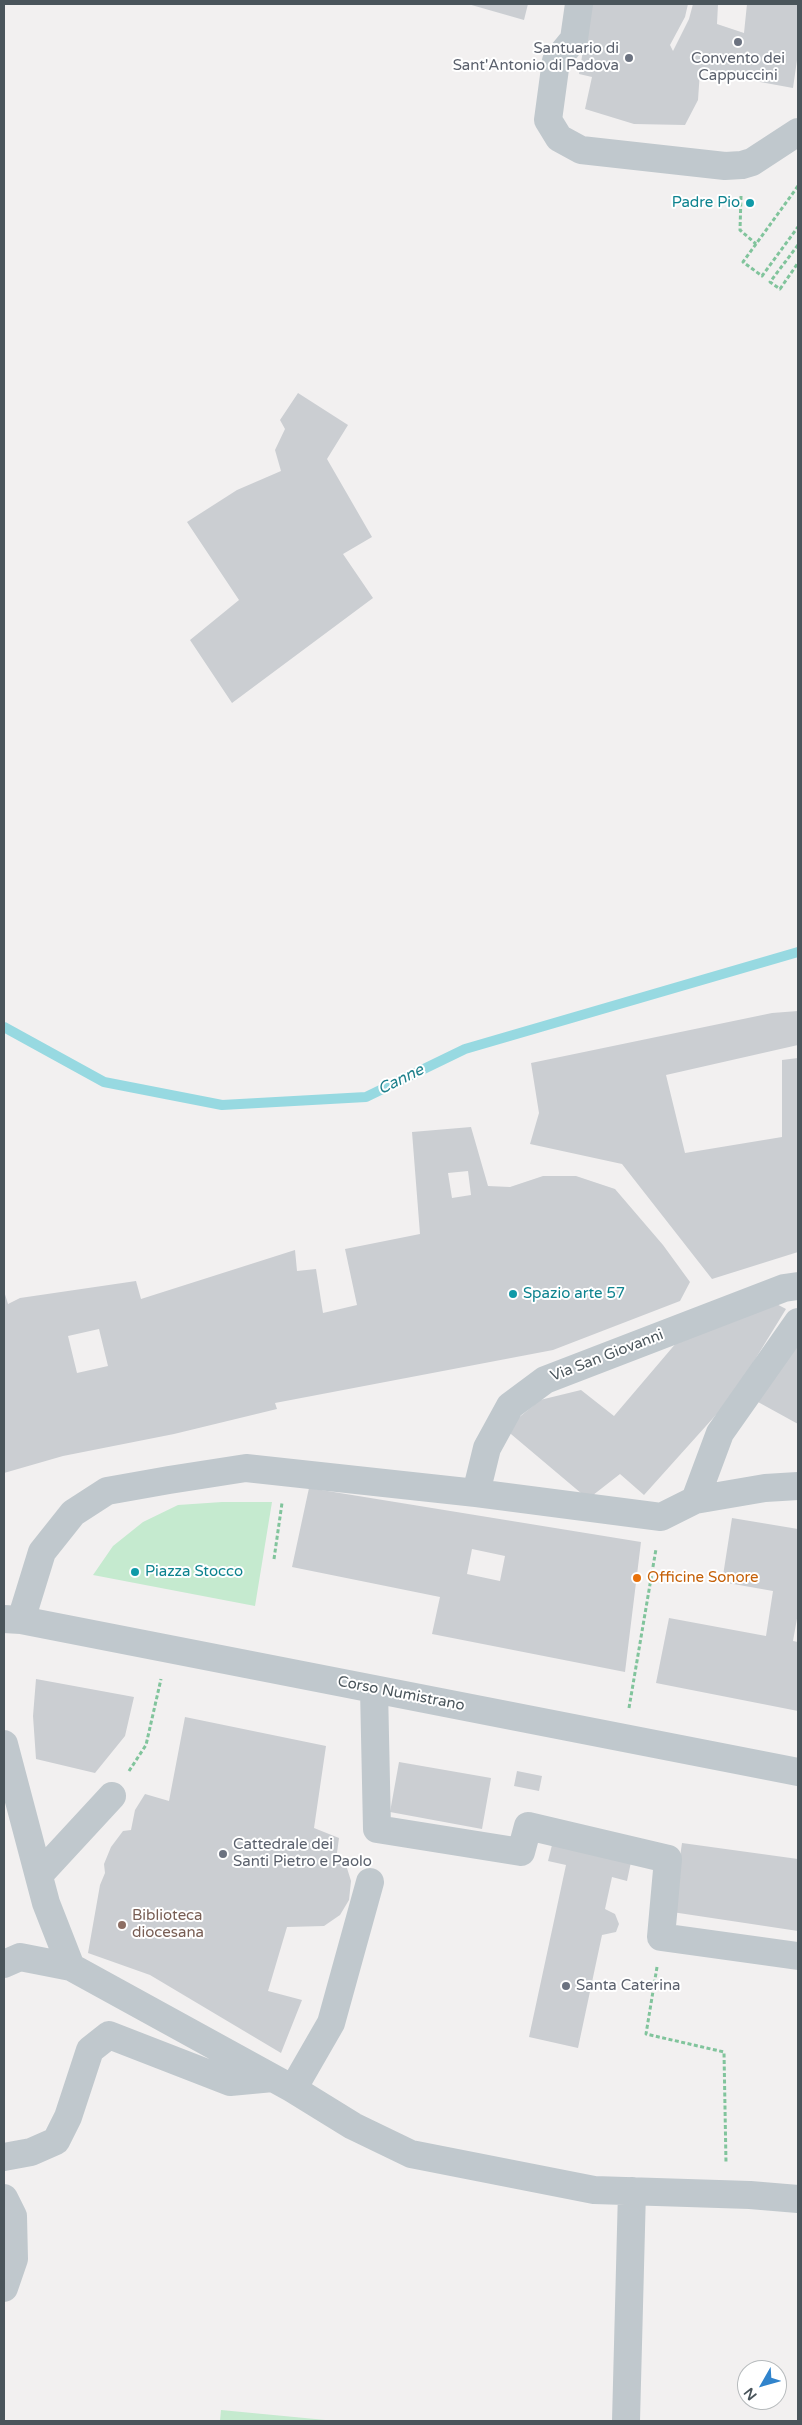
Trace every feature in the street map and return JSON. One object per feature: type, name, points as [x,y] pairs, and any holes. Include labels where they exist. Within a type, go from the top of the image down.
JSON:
[{"type":"street","points":[[579,4],[574,39],[556,61],[548,120],[559,138],[581,150],[725,166],[742,165],[764,156],[798,132]]},
{"type":"street","name":"Via San Giovanni","points":[[476,1493],[487,1448],[510,1406],[545,1380],[784,1288],[798,1286]]},
{"type":"street","points":[[695,1500],[720,1433],[798,1322]]},
{"type":"street","points":[[12,1620],[42,1552],[73,1513],[107,1490],[246,1468],[476,1493],[661,1517],[695,1500],[765,1488],[798,1486]]},
{"type":"street","name":"Corso Numistrano","points":[[12,1620],[798,1772]]},
{"type":"street","points":[[374,1689],[376,1829],[521,1852],[528,1826],[668,1859],[662,1937],[798,1956]]},
{"type":"street","points":[[4,1744],[46,1903],[71,1967]]},
{"type":"street","points":[[39,1876],[112,1796]]},
{"type":"street","points":[[283,2083],[331,2024],[370,1882]]},
{"type":"street","points":[[4,1964],[20,1957],[71,1967],[283,2083],[353,2126],[411,2154],[594,2190],[798,2199]]},
{"type":"street","points":[[4,2157],[31,2152],[56,2141],[68,2117],[90,2050],[109,2035],[230,2082],[283,2083]]},
{"type":"street","points":[[738,2195],[798,2188]]},
{"type":"street","points":[[626,2421],[632,2191]]},
{"type":"street","points":[[4,2198],[13,2216],[14,2259],[4,2288]]},
{"type":"path","points":[[742,165],[740,230],[756,244]]},
{"type":"path","points":[[798,186],[742,262],[762,276],[798,227]]},
{"type":"path","points":[[798,245],[770,282],[780,288],[798,263]]},
{"type":"path","points":[[274,1559],[286,1472]]},
{"type":"path","points":[[635,1672],[661,1517]]},
{"type":"path","points":[[112,1796],[146,1745],[168,1649]]},
{"type":"path","points":[[662,1937],[646,2034],[724,2052],[738,2195]]},
{"type":"green space","points":[[222,1502],[272,1502],[255,1606],[93,1575],[113,1546],[143,1522],[178,1505]]},
{"type":"green space","points":[[221,2410],[336,2421],[220,2421]]},
{"type":"building","points":[[468,4],[528,4],[524,20]]},
{"type":"building","name":"Santuario di Sant'Antonio di Padova","points":[[591,4],[688,4],[685,17],[670,45],[673,51],[689,19],[693,4],[718,4],[717,24],[744,33],[747,4],[798,4],[798,53],[793,88],[700,71],[698,100],[685,125],[634,124],[585,109],[592,77],[579,74]]},
{"type":"building","points":[[298,393],[348,425],[327,459],[372,537],[343,554],[373,598],[232,703],[190,640],[239,600],[187,522],[237,490],[281,471],[275,450],[285,429],[280,420]]},
{"type":"building","points":[[798,1011],[798,1045],[666,1075],[685,1153],[782,1137],[782,1060],[798,1058],[798,1252],[712,1279],[622,1164],[530,1144],[539,1113],[531,1063],[772,1013]]},
{"type":"building","points":[[471,1127],[488,1186],[510,1187],[543,1176],[576,1176],[615,1189],[663,1245],[690,1282],[680,1301],[553,1350],[275,1403],[277,1409],[174,1434],[63,1456],[4,1473],[4,1291],[8,1304],[20,1298],[136,1281],[141,1299],[295,1250],[297,1271],[316,1269],[323,1313],[357,1305],[345,1249],[420,1234],[412,1132]],"holes":[[[468,1171],[471,1195],[452,1198],[448,1173]],[[99,1329],[108,1366],[77,1373],[68,1336]]]},
{"type":"building","points":[[769,1300],[786,1309],[732,1397],[644,1495],[620,1474],[588,1499],[505,1429],[540,1400],[581,1390],[614,1416],[677,1342]]},
{"type":"building","points":[[798,1341],[798,1424],[758,1402]]},
{"type":"building","points":[[309,1488],[641,1542],[625,1672],[432,1634],[440,1597],[292,1567]],"holes":[[[472,1549],[505,1556],[500,1581],[467,1574]]]},
{"type":"building","points":[[732,1518],[798,1529],[798,1613],[793,1641],[798,1642],[798,1711],[656,1683],[669,1618],[766,1636],[773,1591],[722,1582]]},
{"type":"building","points":[[36,1679],[134,1697],[125,1736],[95,1773],[36,1759],[33,1716]]},
{"type":"building","name":"Cattedrale dei Santi Pietro e Paolo","points":[[185,1717],[326,1746],[314,1828],[339,1838],[336,1860],[347,1868],[351,1881],[349,1900],[340,1915],[324,1926],[287,1927],[268,1991],[302,2000],[281,2053],[150,1975],[88,1953],[100,1885],[105,1873],[104,1864],[111,1847],[123,1831],[131,1830],[135,1810],[145,1794],[169,1801]]},
{"type":"building","points":[[399,1762],[491,1778],[482,1829],[390,1812]]},
{"type":"building","points":[[517,1771],[542,1776],[539,1791],[514,1786]]},
{"type":"building","points":[[682,1843],[798,1859],[798,1931],[672,1912]]},
{"type":"building","name":"Santa Caterina","points":[[552,1845],[631,1862],[627,1881],[612,1877],[605,1909],[615,1914],[619,1924],[616,1932],[602,1935],[578,2048],[529,2037],[566,1865],[548,1861]]},
{"type":"waterway","name":"Canne","points":[[4,1027],[104,1082],[222,1105],[366,1097],[465,1049],[798,952]]},
{"type":"place","name":"Convento dei Cappuccini","points":[[738,42]]},
{"type":"place","name":"Santuario di Sant'Antonio di Padova","points":[[629,58]]},
{"type":"place","name":"Padre Pio","points":[[750,203]]},
{"type":"place","name":"Spazio arte 57","points":[[513,1294]]},
{"type":"place","name":"Piazza Stocco","points":[[135,1572]]},
{"type":"place","name":"Officine Sonore","points":[[637,1578]]},
{"type":"place","name":"Cattedrale dei Santi Pietro e Paolo","points":[[223,1854]]},
{"type":"place","name":"Biblioteca diocesana","points":[[122,1925]]},
{"type":"place","name":"Santa Caterina","points":[[566,1986]]}]
